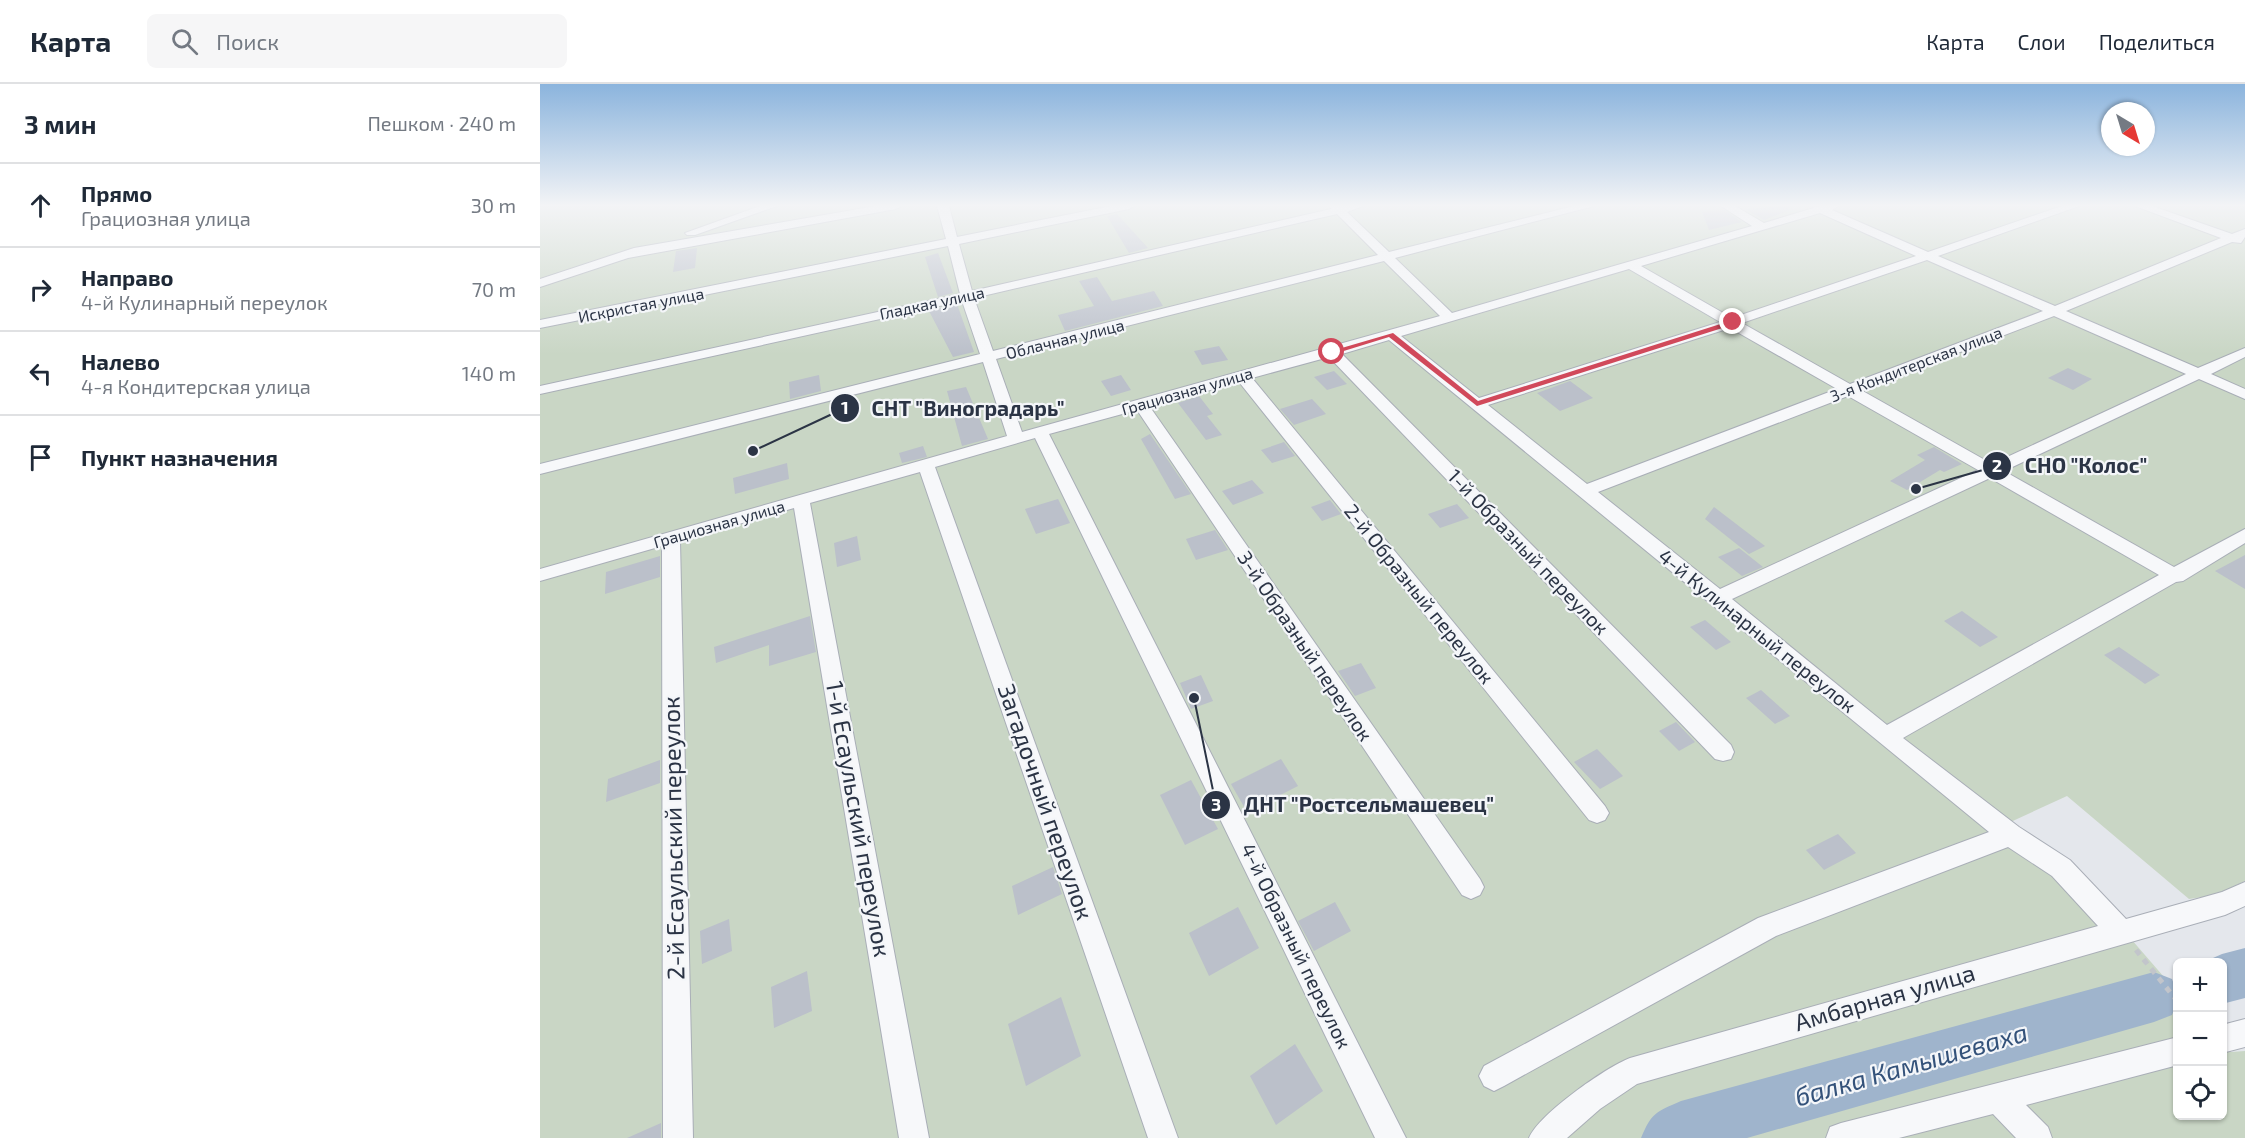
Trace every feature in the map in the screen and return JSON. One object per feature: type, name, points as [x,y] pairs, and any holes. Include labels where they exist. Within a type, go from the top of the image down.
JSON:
[{"type":"street","points":[[540,283],[623,255]]},
{"type":"street","name":"Искристая улица","points":[[540,324],[892,255]]},
{"type":"street","points":[[957,255],[967,296],[1016,439]]},
{"type":"street","name":"Гладкая улица","points":[[540,390],[967,296],[1139,255]]},
{"type":"street","name":"Облачная улица","points":[[540,469],[1394,255]]},
{"type":"street","name":"Грациозная улица","points":[[540,575],[1040,432],[1332,352],[1665,255]]},
{"type":"street","points":[[1926,255],[2245,394]]},
{"type":"street","points":[[1477,404],[1935,255]]},
{"type":"street","name":"3-я Кондитерская улица","points":[[1585,491],[2199,255]]},
{"type":"street","points":[[1387,257],[1448,317]]},
{"type":"street","points":[[1630,265],[1994,470],[2176,576]]},
{"type":"street","name":"4-й Кулинарный переулок","points":[[1390,334],[1718,598],[1886,737],[2010,835],[2061,868],[2120,931]]},
{"type":"street","name":"1-й Образный переулок","points":[[1332,352],[1723,752]]},
{"type":"street","points":[[1718,598],[2245,352]]},
{"type":"street","name":"2-й Образный переулок","points":[[1242,376],[1597,813]]},
{"type":"street","name":"3-й Образный переулок","points":[[1140,404],[1471,887]]},
{"type":"street","name":"4-й Образный переулок","points":[[1040,432],[1391,1138]]},
{"type":"street","name":"Загадочный переулок","points":[[926,466],[1163,1138]]},
{"type":"street","name":"1-й Есаульский переулок","points":[[801,501],[914,1138]]},
{"type":"street","points":[[1886,737],[2176,576],[2245,535]]},
{"type":"street","name":"2-й Есаульский переулок","points":[[670,537],[678,1138]]},
{"type":"street","points":[[1494,1076],[1767,927],[2010,835]]},
{"type":"street","name":"Амбарная улица","points":[[1544,1138],[1590,1100],[1630,1072],[2225,903],[2245,894]]},
{"type":"street","points":[[2227,1038],[2245,1033]]},
{"type":"street","points":[[1841,1138],[2173,1052]]},
{"type":"street","points":[[1998,1098],[2037,1138]]},
{"type":"path","points":[[2120,931],[2173,996]]},
{"type":"green space","points":[[540,255],[2245,255],[2245,881],[2216,895],[2189,899],[2067,796],[2004,825],[2099,902],[2173,987],[2173,1120],[2227,1120],[2227,1048],[2231,1052],[2245,1051],[2245,1138],[540,1138]]},
{"type":"building","points":[[675,255],[696,255],[695,268],[673,272]]},
{"type":"building","points":[[939,255],[953,293],[938,297],[925,257]]},
{"type":"building","points":[[1097,277],[1112,301],[1154,291],[1163,306],[1065,331],[1058,315],[1094,306],[1079,281]]},
{"type":"building","points":[[957,304],[974,352],[953,357],[929,311]]},
{"type":"building","points":[[1219,346],[1228,360],[1202,365],[1194,351]]},
{"type":"building","points":[[2068,368],[2092,379],[2073,390],[2048,378]]},
{"type":"building","points":[[1334,371],[1347,384],[1327,390],[1314,377]]},
{"type":"building","points":[[819,375],[821,391],[790,399],[789,382]]},
{"type":"building","points":[[1121,375],[1131,390],[1111,396],[1101,381]]},
{"type":"building","points":[[1570,381],[1593,398],[1560,411],[1537,393]]},
{"type":"building","points":[[966,387],[988,439],[962,446],[947,391]]},
{"type":"building","points":[[1199,396],[1213,414],[1207,416],[1222,435],[1206,440],[1178,403]]},
{"type":"building","points":[[1312,399],[1326,414],[1294,425],[1280,409]]},
{"type":"building","points":[[1150,434],[1191,494],[1175,499],[1141,439]]},
{"type":"building","points":[[1284,442],[1295,456],[1272,463],[1261,450]]},
{"type":"building","points":[[923,446],[927,457],[902,463],[899,453]]},
{"type":"building","points":[[1934,447],[1962,464],[1944,472],[1940,470],[1907,490],[1890,481],[1925,460],[1917,455]]},
{"type":"building","points":[[787,463],[789,479],[735,494],[733,478]]},
{"type":"building","points":[[1252,480],[1264,493],[1233,505],[1222,491]]},
{"type":"building","points":[[1058,499],[1070,523],[1036,534],[1025,509]]},
{"type":"building","points":[[1330,500],[1341,514],[1322,521],[1311,507]]},
{"type":"building","points":[[1457,504],[1469,518],[1440,528],[1428,514]]},
{"type":"building","points":[[1714,507],[1765,546],[1749,554],[1705,519]]},
{"type":"building","points":[[1215,530],[1228,550],[1196,560],[1186,539]]},
{"type":"building","points":[[857,536],[861,560],[837,567],[834,543]]},
{"type":"building","points":[[1739,548],[1763,567],[1742,576],[1718,557]]},
{"type":"building","points":[[2245,555],[2245,589],[2215,571]]},
{"type":"building","points":[[660,556],[660,577],[605,594],[606,572]]},
{"type":"building","points":[[1962,611],[1998,637],[1980,647],[1944,621]]},
{"type":"building","points":[[810,616],[816,652],[769,666],[769,645],[716,663],[714,647]]},
{"type":"building","points":[[1705,620],[1731,642],[1716,650],[1690,627]]},
{"type":"building","points":[[2119,647],[2160,675],[2145,684],[2104,655]]},
{"type":"building","points":[[1361,663],[1376,688],[1355,696],[1338,671]]},
{"type":"building","points":[[1201,675],[1213,701],[1191,709],[1180,683]]},
{"type":"building","points":[[1761,690],[1790,716],[1775,724],[1746,698]]},
{"type":"building","points":[[1676,722],[1695,742],[1679,751],[1659,731]]},
{"type":"building","points":[[1597,749],[1623,776],[1600,789],[1574,762]]},
{"type":"building","points":[[1281,759],[1298,786],[1247,812],[1231,784]]},
{"type":"building","points":[[660,760],[660,783],[606,802],[608,779]]},
{"type":"building","points":[[1191,780],[1218,829],[1185,845],[1160,795]]},
{"type":"building","points":[[1838,834],[1856,853],[1824,870],[1806,850]]},
{"type":"building","points":[[1053,867],[1062,894],[1018,915],[1012,886]]},
{"type":"building","points":[[1335,902],[1351,931],[1314,951],[1298,921]]},
{"type":"building","points":[[1238,907],[1259,948],[1209,976],[1189,933]]},
{"type":"building","points":[[729,919],[732,951],[702,964],[700,931]]},
{"type":"building","points":[[807,971],[812,1011],[774,1028],[771,987]]},
{"type":"building","points":[[1061,997],[1081,1056],[1026,1086],[1008,1024]]},
{"type":"building","points":[[1295,1044],[1323,1091],[1276,1125],[1250,1076]]},
{"type":"building","points":[[661,1123],[661,1138],[627,1138]]},
{"type":"waterway","name":"балка Камышеваха","points":[[2227,978],[2245,973]]},
{"type":"waterway","name":"балка Камышеваха","points":[[1669,1138],[1681,1129],[2154,997]]},
{"type":"place","name":"СНТ \"Виноградарь\"","points":[[753,451]]},
{"type":"place","name":"СНО \"Колос\"","points":[[1916,489]]},
{"type":"place","name":"ДНТ \"Ростсельмашевец\"","points":[[1194,698]]},
{"type":"route","points":[[1332,352],[1390,334],[1477,404],[1733,322]]}]
